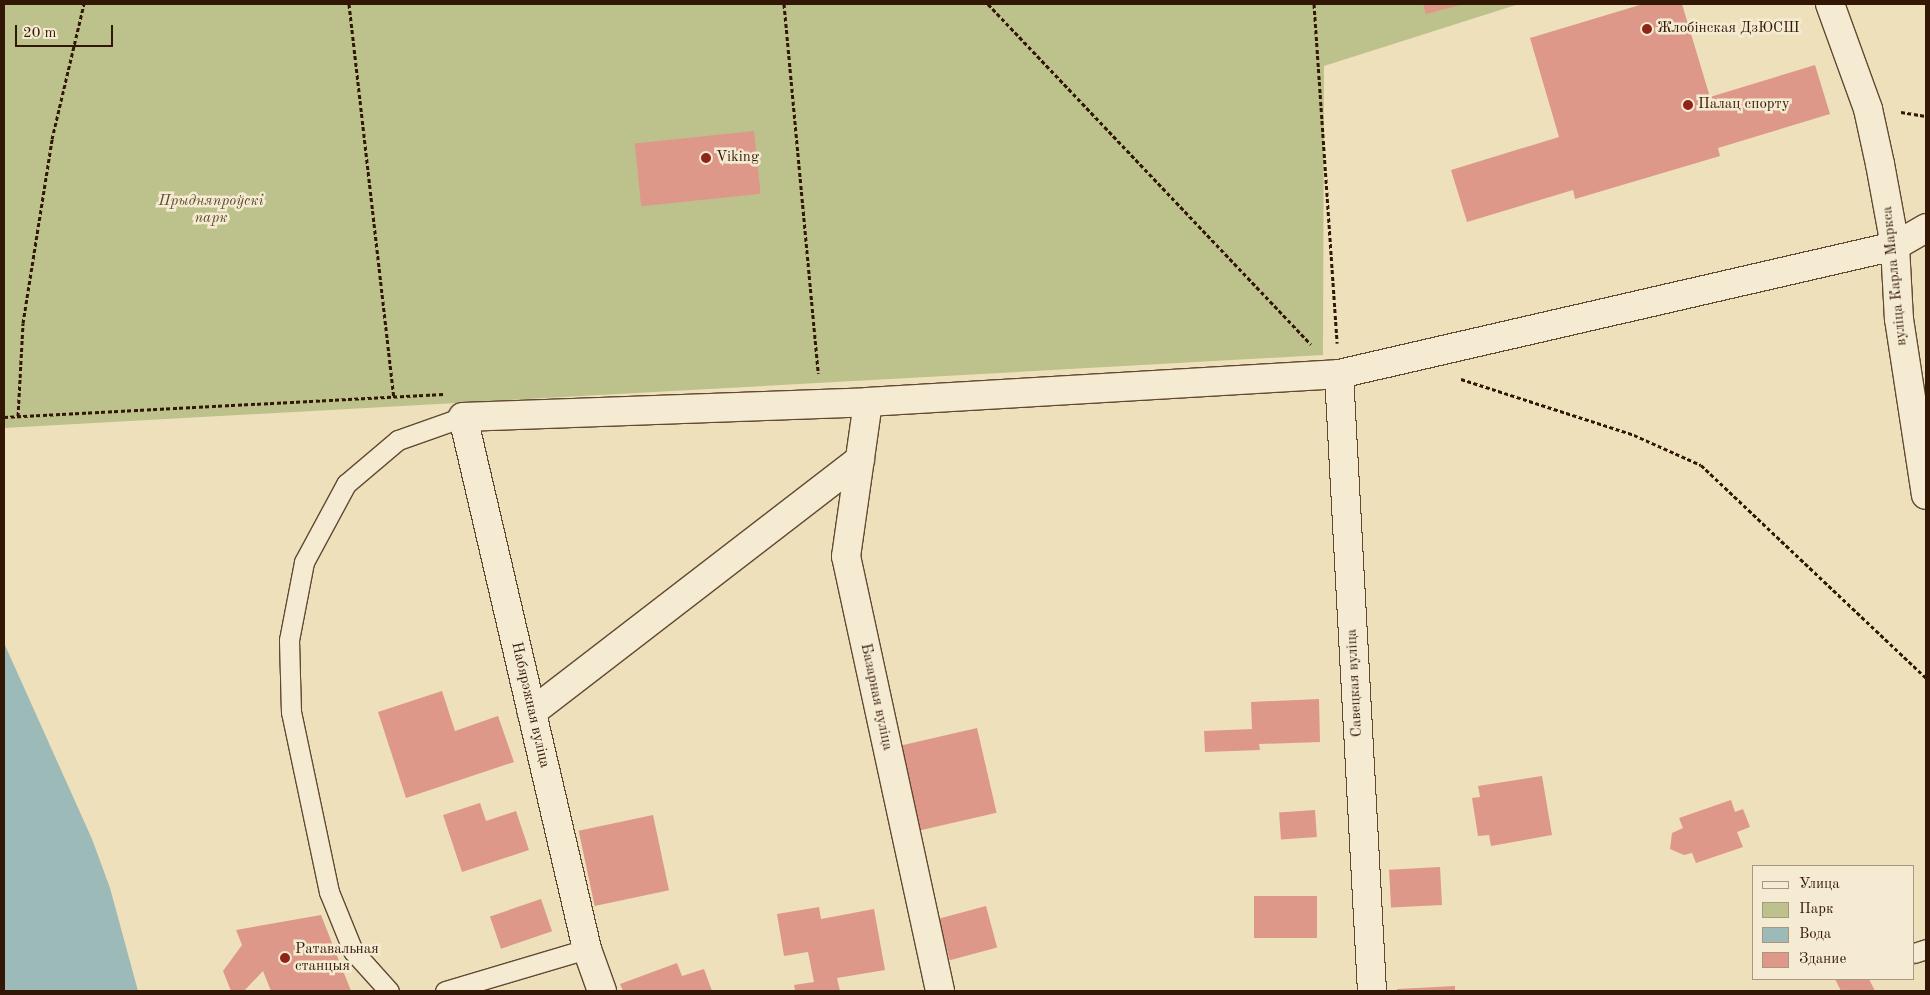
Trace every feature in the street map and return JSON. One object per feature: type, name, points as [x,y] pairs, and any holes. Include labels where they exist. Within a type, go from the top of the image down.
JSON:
[{"type":"street","name":"вуліца Карла Маркса","points":[[1830,4],[1868,108],[1895,246],[1898,319],[1918,390],[1926,495]]},
{"type":"street","points":[[463,417],[868,402],[1339,374],[1895,246],[1926,228]]},
{"type":"street","name":"Савецкая вуліца","points":[[1339,374],[1372,991]]},
{"type":"street","name":"Базарная вуліца","points":[[868,402],[846,556],[940,991]]},
{"type":"street","name":"Набярэжная вуліца","points":[[463,417],[587,948],[602,991]]},
{"type":"street","points":[[532,712],[860,459]]},
{"type":"lane","points":[[389,991],[353,951],[329,892],[291,712],[289,640],[304,562],[346,484],[398,440],[463,417]]},
{"type":"lane","points":[[445,991],[587,948]]},
{"type":"path","points":[[18,416],[23,322],[52,138],[84,4]]},
{"type":"path","points":[[349,4],[394,396]]},
{"type":"path","points":[[784,4],[818,374]]},
{"type":"path","points":[[988,4],[1339,374]]},
{"type":"path","points":[[1314,4],[1339,374]]},
{"type":"path","points":[[1456,378],[1483,383],[1634,435],[1701,465],[1926,678]]},
{"type":"green space","name":"Прыдняпроўскі парк","points":[[4,4],[1519,4],[1324,66],[1323,355],[4,428]]},
{"type":"water","points":[[4,643],[92,839],[110,888],[138,991],[4,991]]},
{"type":"building","points":[[1423,4],[1464,4],[1426,14]]},
{"type":"building","name":"Палац спорту","points":[[1643,4],[1682,4],[1710,97],[1815,65],[1830,114],[1718,148],[1720,156],[1575,199],[1573,190],[1467,222],[1451,170],[1559,137],[1530,38]]},
{"type":"building","points":[[754,131],[761,194],[641,206],[635,144]]},
{"type":"building","points":[[442,691],[455,731],[498,716],[514,762],[406,798],[378,712]]},
{"type":"building","points":[[1319,699],[1320,742],[1259,744],[1260,750],[1205,752],[1204,731],[1252,729],[1251,702]]},
{"type":"building","points":[[977,728],[997,813],[920,831],[900,746]]},
{"type":"building","points":[[1542,776],[1552,835],[1491,846],[1489,835],[1478,836],[1472,798],[1480,797],[1478,786]]},
{"type":"building","points":[[1731,800],[1735,812],[1743,809],[1750,827],[1737,832],[1743,847],[1696,863],[1692,853],[1684,855],[1670,849],[1672,833],[1683,828],[1679,818]]},
{"type":"building","points":[[480,803],[486,821],[516,811],[529,850],[462,872],[443,815]]},
{"type":"building","points":[[1315,810],[1317,837],[1281,839],[1279,813]]},
{"type":"building","points":[[653,815],[669,890],[595,906],[579,831]]},
{"type":"building","points":[[1440,867],[1442,905],[1391,908],[1389,870]]},
{"type":"building","points":[[1254,896],[1317,896],[1317,938],[1254,938]]},
{"type":"building","points":[[541,899],[552,931],[501,949],[490,917]]},
{"type":"building","points":[[986,906],[997,948],[950,960],[939,919]]},
{"type":"building","points":[[819,907],[821,919],[874,909],[885,970],[837,978],[840,991],[795,991],[794,985],[814,982],[808,952],[784,956],[777,914]]},
{"type":"building","name":"Ратавальная станцыя","points":[[321,915],[351,991],[271,991],[263,971],[244,991],[231,991],[223,971],[242,945],[236,930]]},
{"type":"building","points":[[677,963],[682,976],[704,969],[712,991],[623,991],[620,984]]},
{"type":"building","points":[[1836,980],[1870,980],[1875,991],[1841,991]]},
{"type":"building","points":[[1455,986],[1455,991],[1397,991],[1397,989]]},
{"type":"place","name":"Жлобінская ДзЮСШ","points":[[1647,29]]},
{"type":"place","name":"Палац спорту","points":[[1688,105]]},
{"type":"place","name":"Viking","points":[[706,158]]},
{"type":"place","name":"Ратавальная станцыя","points":[[285,958]]}]
